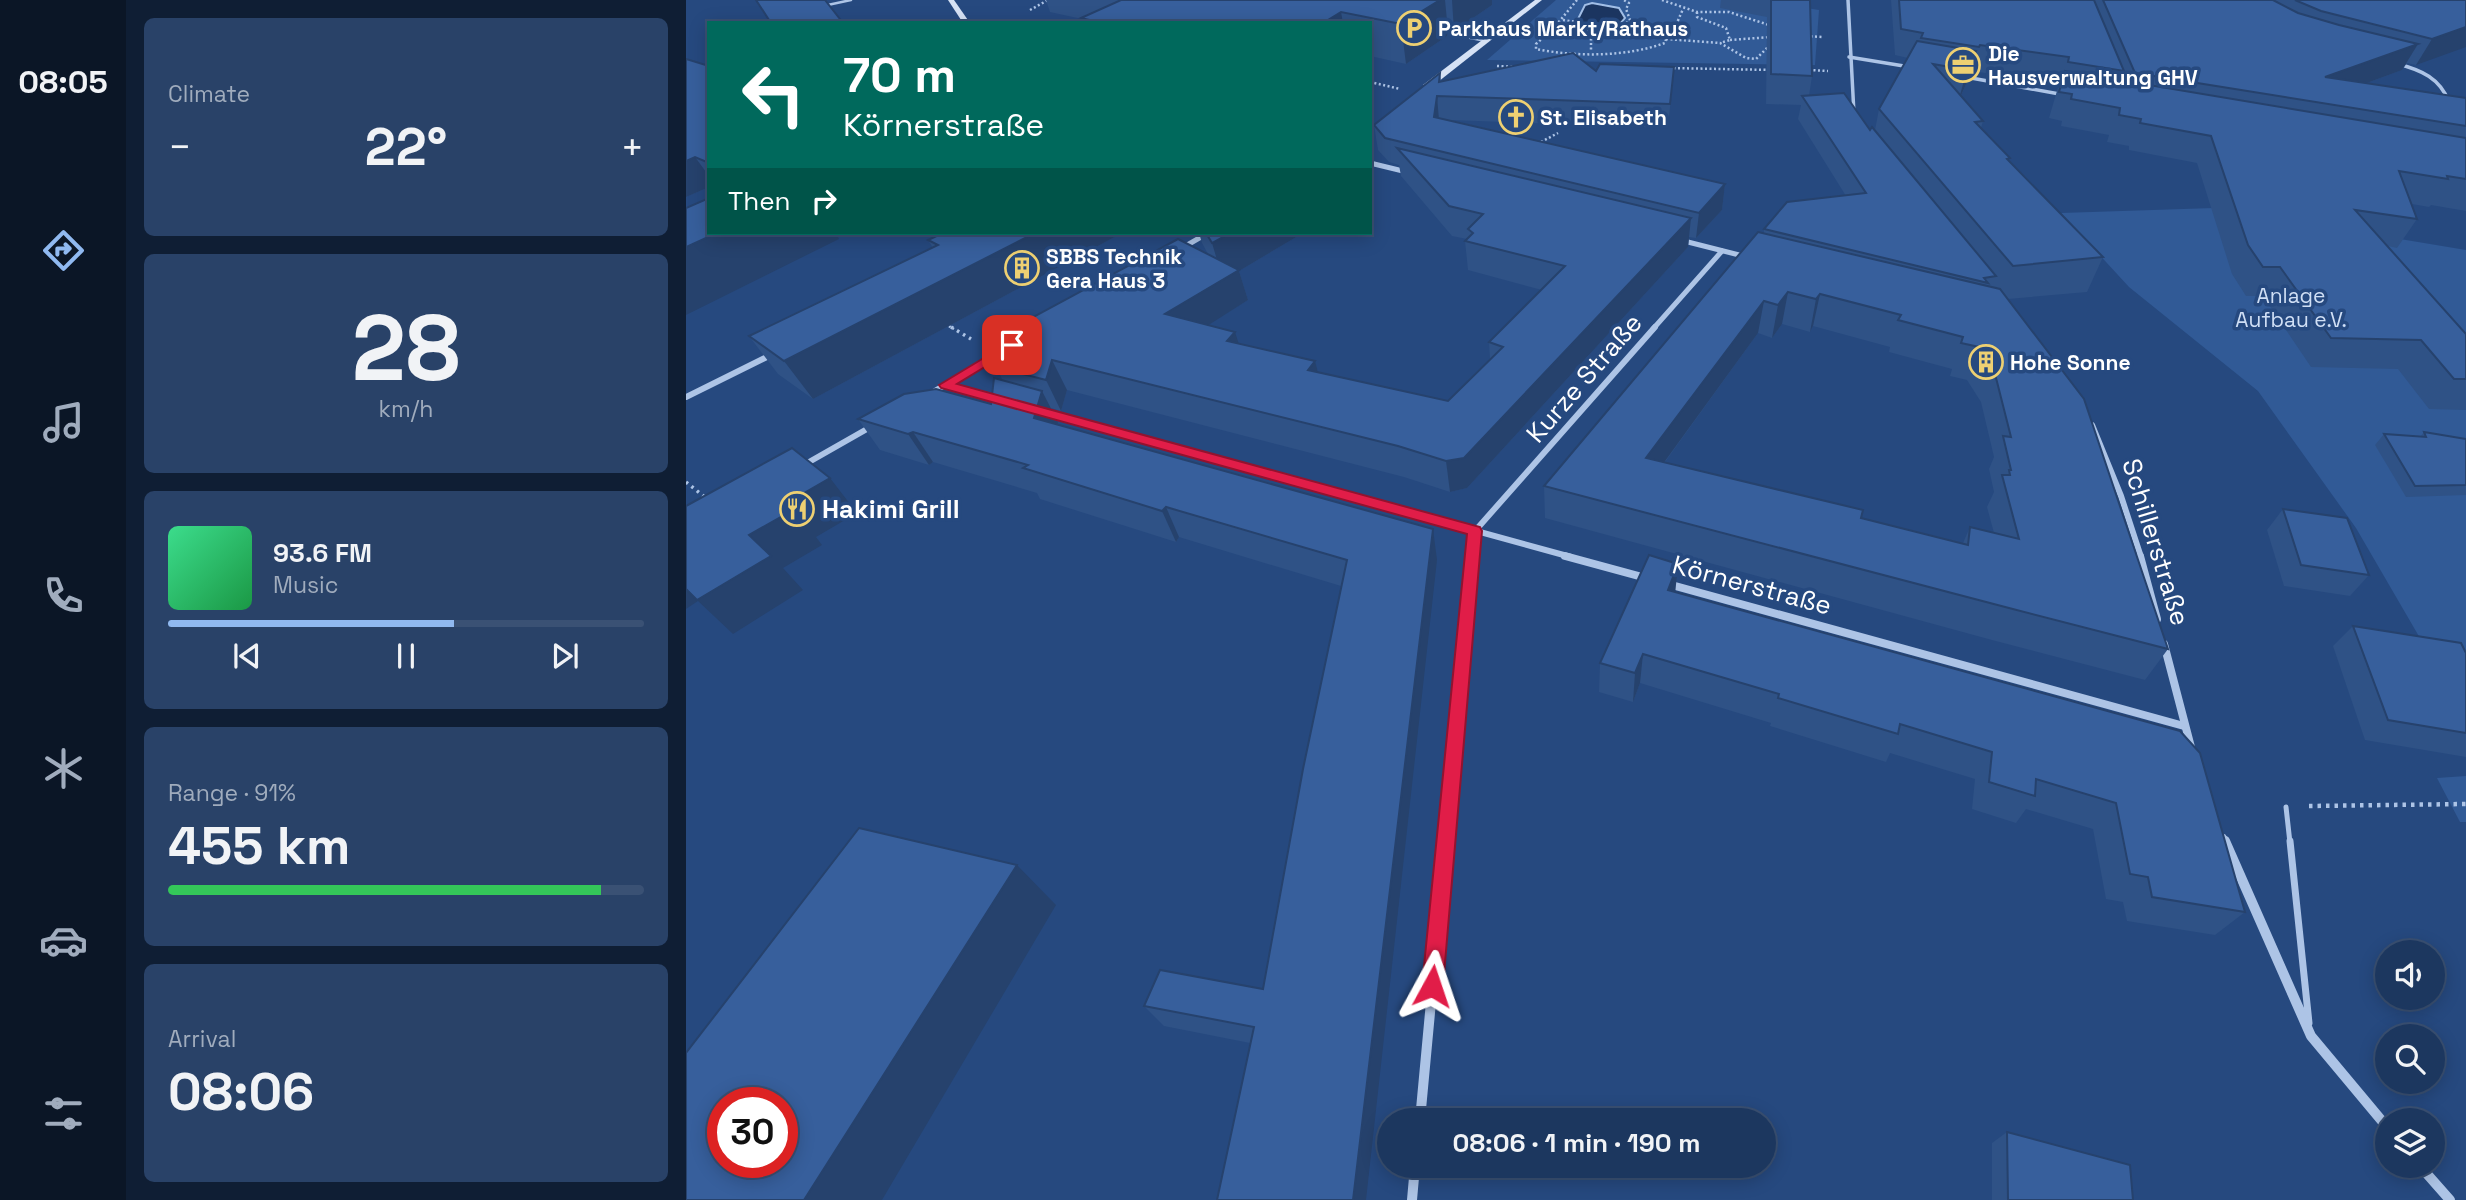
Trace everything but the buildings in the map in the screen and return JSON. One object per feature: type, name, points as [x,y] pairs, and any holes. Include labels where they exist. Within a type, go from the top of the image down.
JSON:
[{"type":"main road","points":[[951,0],[966,21]]},
{"type":"main road","points":[[1420,92],[1539,0]]},
{"type":"street","points":[[1848,0],[1849,57],[1855,127]]},
{"type":"street","points":[[1849,57],[1915,68]]},
{"type":"street","points":[[2388,61],[2433,78],[2445,87],[2452,110]]},
{"type":"street","points":[[1955,75],[2073,96]]},
{"type":"street","points":[[1372,163],[1419,175]]},
{"type":"street","points":[[1172,253],[1204,235]]},
{"type":"street","points":[[1669,237],[1748,257]]},
{"type":"street","name":"Kurze Straße","points":[[1475,531],[1722,251]]},
{"type":"street","points":[[922,398],[1017,342]]},
{"type":"street","points":[[686,397],[783,348]]},
{"type":"street","points":[[945,385],[1012,403]]},
{"type":"street","name":"Körnerstraße","points":[[1038,410],[1649,579]]},
{"type":"street","points":[[794,471],[887,418]]},
{"type":"street","name":"Schillerstraße","points":[[2091,423],[2107,457],[2158,622]]},
{"type":"street","points":[[1421,1108],[1475,531]]},
{"type":"street","name":"Körnerstraße","points":[[1662,582],[2184,726]]},
{"type":"street","name":"Schillerstraße","points":[[2161,635],[2184,726],[2197,763]]},
{"type":"street","points":[[2219,826],[2311,1036],[2375,1113]]},
{"type":"street","points":[[1412,1200],[1414,1178]]},
{"type":"street","points":[[2431,1178],[2450,1200]]},
{"type":"lane","points":[[824,6],[851,0]]},
{"type":"lane","points":[[766,21],[785,15]]},
{"type":"lane","points":[[1450,34],[1486,41]]},
{"type":"lane","points":[[2286,807],[2311,1036]]},
{"type":"path","points":[[1030,10],[1048,0]]},
{"type":"path","points":[[1577,0],[1567,10],[1558,27],[1536,44],[1536,49],[1548,52],[1657,47],[1665,43],[1666,39]]},
{"type":"path","points":[[1551,34],[1564,31],[1591,34],[1615,32],[1630,17],[1626,9],[1629,3],[1624,0]]},
{"type":"path","points":[[1662,0],[1683,9],[1728,12],[1774,27]]},
{"type":"path","points":[[1661,35],[1674,28],[1681,19],[1683,9]]},
{"type":"path","points":[[1697,12],[1697,16],[1726,28],[1730,40]]},
{"type":"path","points":[[1563,20],[1620,28]]},
{"type":"path","points":[[1624,24],[1666,39],[1720,43],[1775,37],[1756,59],[1746,58],[1720,43]]},
{"type":"path","points":[[1558,27],[1564,31]]},
{"type":"path","points":[[1591,34],[1591,51]]},
{"type":"path","points":[[1804,36],[1822,37]]},
{"type":"path","points":[[1454,65],[1517,67]]},
{"type":"path","points":[[1670,68],[1781,70]]},
{"type":"path","points":[[1809,70],[1823,70]]},
{"type":"path","points":[[1372,82],[1420,92]]},
{"type":"path","points":[[1532,140],[1544,142],[1558,133]]},
{"type":"path","points":[[939,321],[996,354]]},
{"type":"path","points":[[686,482],[715,504]]},
{"type":"path","points":[[2286,807],[2466,804]]},
{"type":"green space","points":[[1556,0],[1757,0],[1819,10],[1815,65],[1487,60]]},
{"type":"green space","name":"Anlage Aufbau e.V.","points":[[2214,208],[2466,250],[2466,653],[2424,645],[2356,528],[2258,391],[2129,287],[2061,213]]},
{"type":"green space","points":[[2466,776],[2466,822],[2460,822],[2437,778]]},
{"type":"shaded area","points":[[1592,3],[1619,8],[1625,18],[1608,30],[1588,31],[1574,27],[1585,5]]},
{"type":"place","name":"Parkhaus Markt/Rathaus","points":[[1414,28]]},
{"type":"place","name":"Die Hausverwaltung GHV","points":[[1963,65]]},
{"type":"place","name":"St. Elisabeth","points":[[1516,117]]},
{"type":"place","name":"SBBS Technik Gera Haus 3","points":[[1022,268]]},
{"type":"place","name":"Hohe Sonne","points":[[1986,362]]},
{"type":"place","name":"Hakimi Grill","points":[[797,509]]},
{"type":"route","points":[[1012,345],[945,385],[1475,531],[1432,986]]}]
